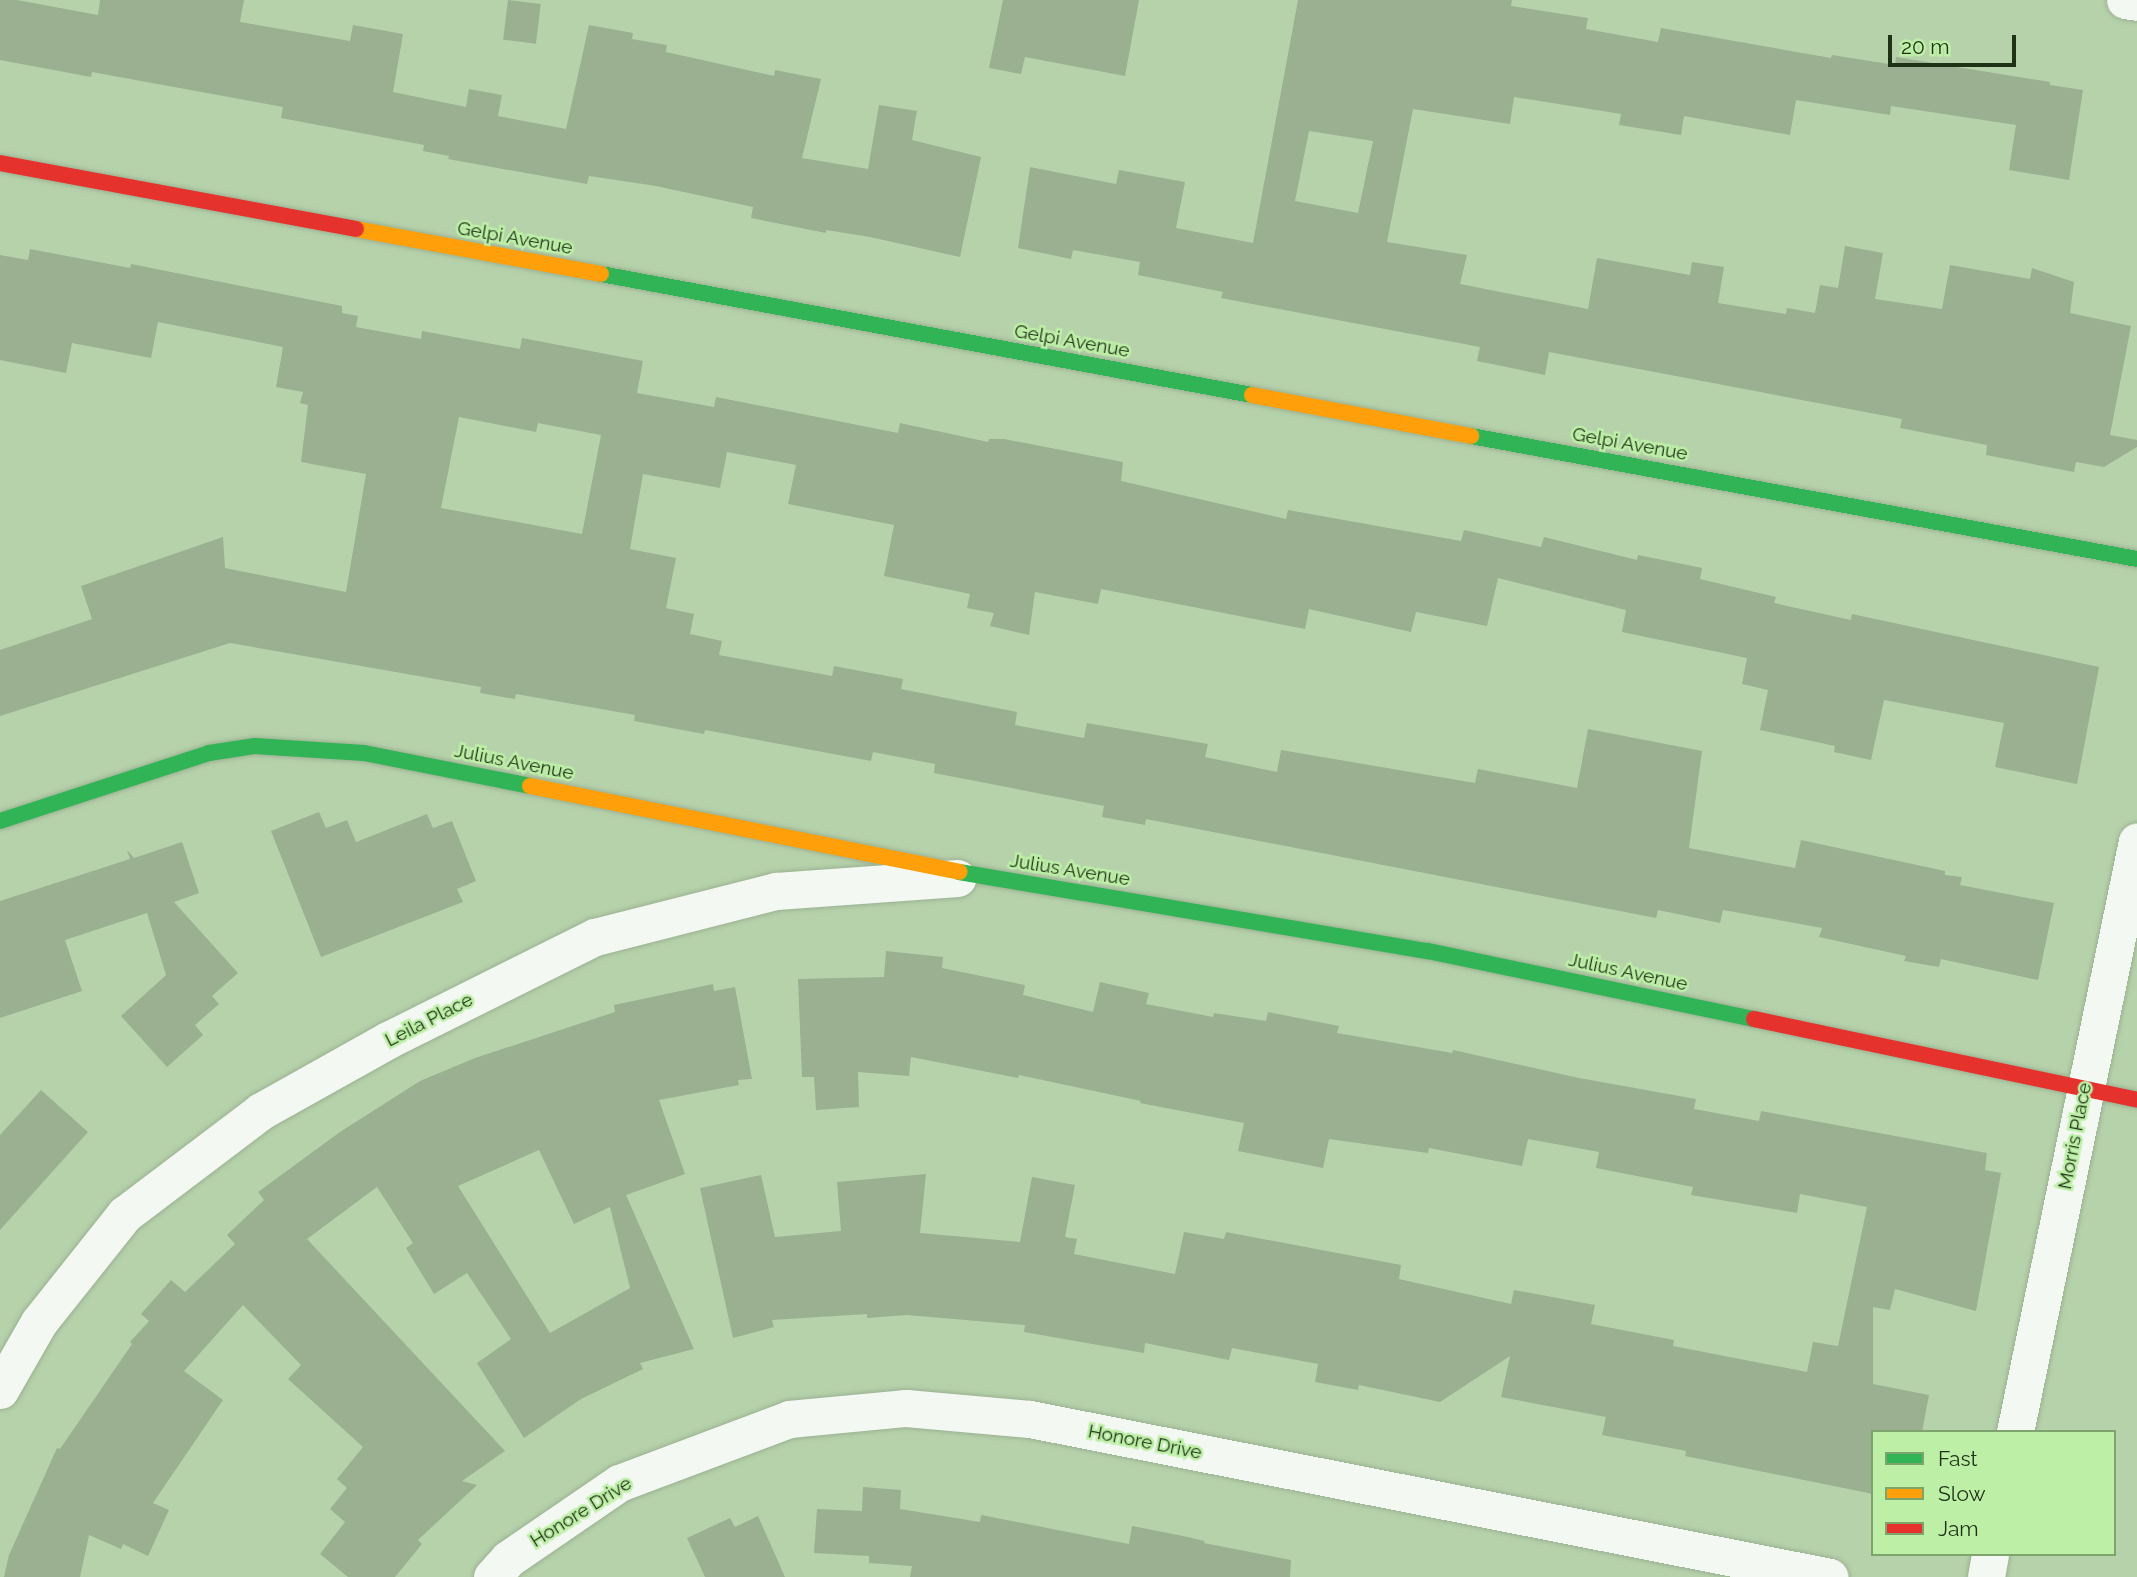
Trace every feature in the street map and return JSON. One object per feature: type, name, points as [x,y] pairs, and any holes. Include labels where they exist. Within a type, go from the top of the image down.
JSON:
[{"type":"street","points":[[2125,0],[2137,2]]},
{"type":"street","name":"Gelpi Avenue","points":[[0,163],[2137,559]]},
{"type":"street","name":"Julius Avenue","points":[[0,821],[209,753],[255,746],[363,753],[982,877],[1428,951],[2137,1100]]},
{"type":"street","name":"Morris Place","points":[[2015,1430],[2137,841]]},
{"type":"street","name":"Leila Place","points":[[0,1390],[39,1322],[125,1214],[261,1111],[388,1040],[595,937],[775,891],[982,877]]},
{"type":"street","name":"Honore Drive","points":[[492,1577],[508,1559],[619,1483],[789,1419],[906,1408],[1030,1419],[1830,1577]]},
{"type":"street","points":[[1986,1577],[1990,1556]]},
{"type":"building","points":[[0,0],[17,0],[98,15],[100,0],[244,0],[240,22],[350,41],[353,25],[403,34],[393,92],[466,107],[469,89],[502,95],[498,116],[566,129],[589,25],[633,33],[632,39],[667,45],[666,52],[774,76],[775,70],[821,79],[802,158],[868,169],[879,105],[917,111],[912,140],[981,157],[960,257],[870,237],[826,230],[826,233],[751,218],[753,207],[656,186],[589,176],[587,184],[448,159],[449,156],[423,151],[424,145],[281,118],[283,107],[92,72],[91,77],[0,60]]},
{"type":"building","points":[[508,0],[541,4],[536,44],[503,40]]},
{"type":"building","points":[[1003,0],[1139,0],[1125,76],[1025,57],[1021,74],[989,68]]},
{"type":"building","points":[[1298,0],[1512,0],[1511,6],[1588,18],[1586,29],[1658,42],[1661,28],[1831,58],[1832,55],[1895,65],[1896,57],[2050,82],[2050,85],[2083,90],[2069,180],[2009,170],[2016,125],[1891,106],[1890,115],[1796,100],[1790,135],[1684,116],[1681,135],[1619,125],[1621,114],[1514,97],[1510,124],[1413,109],[1387,242],[1467,255],[1460,284],[1588,309],[1597,258],[1690,275],[1692,262],[1724,267],[1718,303],[1786,314],[1787,308],[1815,313],[1820,285],[1838,288],[1845,246],[1883,253],[1875,299],[1942,309],[1950,265],[2030,279],[2032,268],[2074,282],[2070,313],[2131,326],[2110,435],[2137,440],[2137,447],[2104,467],[2076,462],[2074,472],[1986,455],[1987,445],[1900,428],[1902,419],[1549,352],[1545,375],[1477,361],[1480,347],[1221,298],[1223,292],[1138,275],[1140,262],[1073,250],[1071,259],[1018,248],[1030,167],[1116,184],[1119,170],[1185,182],[1176,228],[1253,243]],"holes":[[[1309,131],[1373,141],[1358,213],[1295,201]]]},
{"type":"building","points":[[30,249],[130,268],[131,264],[342,306],[342,313],[358,316],[356,327],[421,339],[422,331],[520,349],[522,338],[643,361],[637,393],[714,407],[716,397],[898,433],[900,423],[988,442],[989,439],[1004,439],[1123,462],[1121,481],[1286,519],[1288,510],[1461,541],[1464,530],[1541,547],[1544,537],[1637,560],[1638,555],[1702,568],[1700,579],[1776,597],[1774,603],[1851,620],[1852,614],[2099,667],[2077,784],[1995,767],[2004,723],[1884,700],[1871,760],[1834,752],[1835,746],[1760,730],[1768,690],[1742,684],[1747,658],[1622,632],[1626,610],[1498,578],[1487,626],[1416,612],[1411,632],[1309,609],[1305,629],[1101,589],[1098,604],[1035,592],[1029,635],[990,626],[994,613],[967,608],[970,594],[884,576],[894,525],[788,504],[796,465],[727,452],[720,488],[643,474],[630,549],[676,558],[666,608],[694,614],[690,634],[722,641],[719,655],[832,676],[834,666],[903,679],[901,689],[1017,712],[1015,725],[1084,738],[1087,723],[1208,744],[1205,757],[1277,772],[1281,750],[1475,783],[1478,769],[1577,788],[1588,729],[1702,751],[1689,848],[1795,868],[1801,840],[1945,871],[1945,875],[1962,877],[1960,885],[2054,903],[2038,980],[1941,959],[1939,967],[1904,961],[1906,956],[1819,937],[1822,928],[1723,910],[1720,923],[1658,910],[1656,918],[1146,819],[1145,825],[1102,817],[1104,806],[934,773],[935,764],[873,752],[871,761],[705,730],[704,734],[634,721],[635,715],[516,694],[515,699],[480,693],[481,687],[230,643],[0,716],[0,650],[92,619],[81,586],[223,537],[225,568],[346,592],[366,474],[301,462],[308,405],[300,403],[303,392],[276,387],[283,347],[158,322],[151,358],[72,343],[66,373],[0,360],[0,255],[28,260]],"holes":[[[459,417],[536,432],[538,423],[601,435],[582,534],[441,508]]]},
{"type":"building","points":[[319,812],[326,828],[347,820],[356,842],[427,814],[433,828],[452,821],[476,881],[457,889],[463,902],[321,957],[271,831]]},
{"type":"building","points":[[182,842],[199,893],[174,902],[238,973],[212,996],[219,1004],[195,1025],[203,1035],[167,1067],[121,1016],[166,975],[147,913],[65,940],[82,991],[0,1018],[0,901],[130,859],[127,850],[134,858]]},
{"type":"building","points":[[886,951],[943,957],[942,968],[1025,985],[1023,995],[1093,1012],[1100,982],[1149,993],[1146,1004],[1213,1017],[1214,1013],[1266,1021],[1268,1012],[1339,1026],[1337,1033],[1452,1053],[1453,1050],[1579,1078],[1696,1099],[1694,1109],[1759,1121],[1761,1111],[1987,1153],[1985,1170],[2001,1173],[1976,1311],[1895,1289],[1890,1310],[1873,1307],[1873,1384],[1929,1395],[1922,1430],[1871,1430],[1871,1494],[1685,1456],[1686,1451],[1602,1435],[1606,1417],[1501,1397],[1510,1356],[1440,1402],[1359,1385],[1358,1390],[1315,1382],[1318,1364],[1232,1348],[1229,1360],[1145,1343],[1144,1353],[1024,1332],[1025,1325],[907,1315],[867,1318],[867,1314],[772,1320],[774,1327],[733,1338],[700,1188],[761,1175],[775,1237],[841,1231],[837,1182],[926,1174],[920,1233],[1020,1242],[1032,1177],[1075,1185],[1065,1237],[1077,1239],[1074,1254],[1175,1274],[1184,1232],[1224,1239],[1226,1232],[1401,1265],[1399,1279],[1511,1304],[1514,1290],[1595,1305],[1591,1324],[1674,1340],[1673,1346],[1807,1372],[1813,1342],[1838,1346],[1867,1207],[1800,1194],[1797,1213],[1691,1195],[1693,1187],[1596,1168],[1599,1152],[1528,1139],[1522,1166],[1429,1148],[1428,1153],[1329,1139],[1323,1168],[1238,1151],[1244,1123],[1140,1103],[1141,1101],[1019,1075],[1018,1078],[911,1057],[909,1076],[858,1072],[859,1107],[816,1110],[814,1077],[802,1077],[798,979],[884,977]]},
{"type":"building","points":[[713,984],[714,991],[735,987],[752,1079],[738,1080],[739,1085],[659,1100],[685,1174],[626,1195],[694,1349],[640,1363],[643,1369],[581,1399],[524,1438],[477,1363],[511,1339],[467,1273],[434,1294],[406,1248],[413,1243],[377,1187],[307,1239],[505,1451],[462,1481],[477,1485],[418,1540],[422,1544],[395,1577],[348,1577],[320,1554],[345,1522],[330,1509],[347,1488],[337,1479],[363,1447],[288,1379],[301,1365],[243,1305],[184,1371],[223,1400],[153,1503],[169,1510],[148,1556],[123,1544],[121,1549],[89,1535],[80,1577],[4,1577],[9,1555],[57,1448],[60,1449],[132,1344],[130,1342],[149,1321],[141,1314],[171,1280],[185,1292],[235,1244],[227,1235],[264,1200],[258,1192],[340,1132],[420,1081],[475,1058],[615,1012],[614,1005]],"holes":[[[539,1150],[574,1224],[610,1207],[630,1288],[550,1333],[458,1186]]]},
{"type":"building","points":[[41,1090],[88,1132],[0,1230],[0,1135]]},
{"type":"building","points":[[863,1487],[901,1490],[900,1509],[980,1522],[981,1515],[1129,1544],[1132,1526],[1183,1536],[1205,1541],[1204,1543],[1291,1560],[1290,1577],[910,1577],[912,1566],[869,1563],[869,1556],[814,1553],[817,1509],[862,1511]]},
{"type":"building","points":[[758,1516],[785,1577],[705,1577],[687,1538],[730,1518],[735,1527]]},
{"type":"traffic: fast","points":[[601,274],[1252,395]]},
{"type":"traffic: fast","points":[[1471,436],[2137,559]]},
{"type":"traffic: fast","points":[[0,821],[209,753],[255,746],[364,753],[530,786]]},
{"type":"traffic: fast","points":[[959,872],[1428,951],[1754,1019]]},
{"type":"traffic: slow","points":[[356,229],[601,274]]},
{"type":"traffic: slow","points":[[1252,395],[1471,436]]},
{"type":"traffic: slow","points":[[530,786],[959,872]]},
{"type":"traffic: jam","points":[[0,163],[356,229]]},
{"type":"traffic: jam","points":[[1754,1019],[2137,1100]]}]
